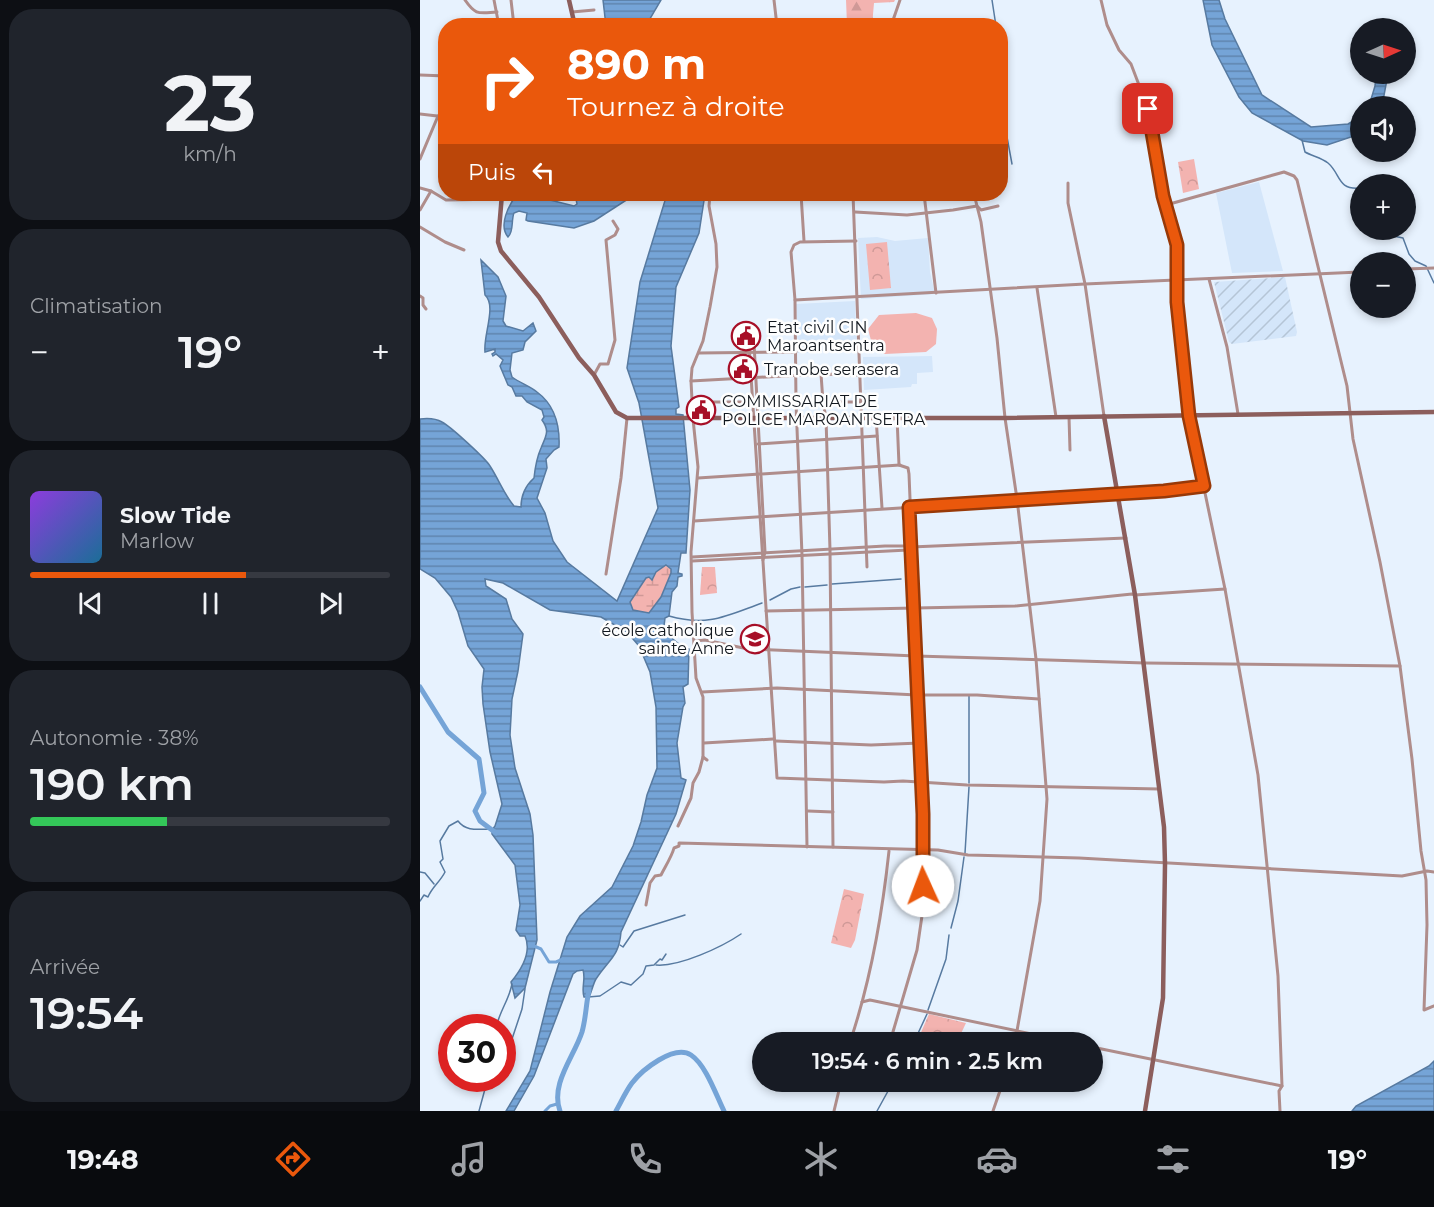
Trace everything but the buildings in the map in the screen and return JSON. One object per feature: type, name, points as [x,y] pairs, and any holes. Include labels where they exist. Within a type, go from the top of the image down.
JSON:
[{"type":"main road","points":[[569,0],[573,18]]},
{"type":"main road","points":[[501,201],[498,242],[501,250],[532,288],[579,358],[594,375],[616,412],[627,418],[1005,418],[1434,412]]},
{"type":"main road","points":[[1104,417],[1136,595],[1161,789],[1165,864],[1163,998],[1145,1111]]},
{"type":"street","points":[[465,0],[471,9],[478,13],[497,12]]},
{"type":"street","points":[[495,0],[498,18]]},
{"type":"street","points":[[511,0],[513,18]]},
{"type":"street","points":[[774,0],[776,18]]},
{"type":"street","points":[[894,18],[900,0]]},
{"type":"street","points":[[1101,0],[1107,25],[1119,50],[1131,64],[1146,104],[1166,205],[1177,245],[1177,302],[1189,416],[1225,589],[1258,775],[1278,976],[1282,1086],[1279,1091],[1280,1111]]},
{"type":"street","points":[[572,12],[594,10]]},
{"type":"street","points":[[420,75],[438,76]]},
{"type":"street","points":[[420,114],[438,116],[420,159]]},
{"type":"street","points":[[1166,205],[1284,172],[1297,180],[1347,386],[1353,440],[1400,666],[1426,881],[1424,1010],[1434,1006]]},
{"type":"street","points":[[1068,183],[1068,203],[1085,284],[1104,417]]},
{"type":"street","points":[[420,188],[438,195]]},
{"type":"street","points":[[420,210],[431,191]]},
{"type":"street","points":[[678,826],[691,798],[693,783],[703,757],[704,743],[702,692],[696,678],[693,622],[691,559],[698,452],[691,381],[692,368],[703,341],[711,307],[717,267],[709,201]]},
{"type":"street","points":[[801,201],[804,241]]},
{"type":"street","points":[[854,201],[867,567]]},
{"type":"street","points":[[925,201],[936,293]]},
{"type":"street","points":[[862,1002],[869,1000],[1018,1032],[1037,920],[1047,810],[1036,659],[1005,418],[1002,373],[976,201]]},
{"type":"street","points":[[855,212],[907,215],[977,206],[981,210],[998,206]]},
{"type":"street","points":[[594,375],[600,364],[608,364],[615,340],[606,240],[615,235],[618,229],[613,221]]},
{"type":"street","points":[[420,227],[464,250]]},
{"type":"street","points":[[807,847],[801,513],[792,252],[797,243],[804,241],[856,241]]},
{"type":"street","points":[[1416,268],[1434,268]]},
{"type":"street","points":[[795,300],[1350,272]]},
{"type":"street","points":[[1209,279],[1227,347],[1238,414]]},
{"type":"street","points":[[1037,288],[1056,417]]},
{"type":"street","points":[[420,296],[423,298],[423,305],[426,309]]},
{"type":"street","points":[[751,352],[777,777],[967,785],[1161,789]]},
{"type":"street","points":[[698,353],[796,352]]},
{"type":"street","points":[[691,381],[821,374],[861,375]]},
{"type":"street","points":[[821,374],[826,418],[830,551],[832,847]]},
{"type":"street","points":[[693,402],[862,402]]},
{"type":"street","points":[[876,417],[882,509]]},
{"type":"street","points":[[897,417],[900,465]]},
{"type":"street","points":[[1069,417],[1070,450]]},
{"type":"street","points":[[606,574],[627,418]]},
{"type":"street","points":[[755,418],[758,474]]},
{"type":"street","points":[[758,444],[876,436]]},
{"type":"street","points":[[698,478],[900,465],[906,466],[909,470],[924,902],[917,950],[893,1032]]},
{"type":"street","points":[[694,521],[1164,491],[1204,486]]},
{"type":"street","points":[[691,559],[909,546],[1126,538]]},
{"type":"street","points":[[766,611],[1029,605],[1132,594],[1225,589]]},
{"type":"street","points":[[695,641],[705,640],[748,649],[916,656],[1145,663],[1400,666]]},
{"type":"street","points":[[702,692],[771,688],[975,694],[1039,699]]},
{"type":"street","points":[[704,743],[750,739],[757,742],[775,740],[871,745],[920,743]]},
{"type":"street","points":[[703,757],[707,760]]},
{"type":"street","points":[[807,811],[833,812]]},
{"type":"street","points":[[646,904],[650,884],[655,876],[661,875],[674,848],[679,846],[679,843],[922,850],[968,855],[1402,876],[1434,872]]},
{"type":"street","points":[[853,1032],[868,981],[883,909],[889,850]]},
{"type":"street","points":[[1103,1049],[1282,1086]]},
{"type":"street","points":[[834,1111],[839,1092]]},
{"type":"street","points":[[993,1111],[1000,1092]]},
{"type":"shaded area","points":[[1259,182],[1283,271],[1232,273],[1216,193]]},
{"type":"shaded area","points":[[877,237],[895,241],[928,238],[930,272],[935,294],[861,299],[858,238]]},
{"type":"shaded area","points":[[1285,277],[1296,336],[1232,344],[1229,342],[1214,282]]},
{"type":"shaded area","points":[[855,301],[857,351],[798,353],[796,304]]},
{"type":"shaded area","points":[[932,356],[933,372],[917,373],[917,384],[912,384],[911,387],[864,390],[863,357]]},
{"type":"green space","points":[[846,0],[895,0],[894,2],[874,3],[873,18],[847,18]]},
{"type":"green space","points":[[1194,159],[1199,189],[1183,193],[1178,162]]},
{"type":"green space","points":[[887,242],[891,288],[870,290],[866,244]]},
{"type":"green space","points":[[916,313],[932,318],[937,329],[936,344],[926,352],[885,354],[873,348],[868,329],[879,315]]},
{"type":"green space","points":[[666,565],[671,569],[671,573],[661,597],[649,613],[633,610],[630,602],[646,578],[649,576],[651,580],[656,572]]},
{"type":"green space","points":[[702,567],[715,567],[717,593],[700,595]]},
{"type":"green space","points":[[844,889],[864,894],[855,940],[851,948],[831,943]]},
{"type":"green space","points":[[929,1014],[966,1023],[962,1032],[921,1032]]},
{"type":"water","points":[[603,0],[661,0],[650,18],[605,18]]},
{"type":"water","points":[[1203,0],[1219,0],[1225,19],[1262,95],[1311,127],[1350,123],[1350,137],[1327,145],[1303,141],[1252,113],[1239,97],[1212,45]]},
{"type":"water","points":[[1375,84],[1386,84],[1384,96],[1372,96]]},
{"type":"water","points":[[513,201],[554,201],[574,206],[577,204],[576,201],[625,201],[594,221],[574,228],[528,221],[526,220],[527,213],[519,211],[514,213],[508,237],[504,221]]},
{"type":"water","points":[[665,201],[704,201],[699,233],[676,287],[671,346],[679,407],[676,409],[676,414],[683,415],[690,490],[686,553],[681,553],[678,573],[682,576],[678,577],[677,586],[672,592],[669,616],[665,618],[664,626],[670,628],[669,636],[684,648],[689,649],[688,684],[683,687],[685,703],[677,743],[681,778],[686,780],[676,814],[621,932],[616,953],[596,979],[589,997],[584,997],[583,994],[583,970],[573,974],[534,1076],[514,1111],[506,1111],[530,1071],[567,937],[580,916],[612,887],[633,846],[657,768],[656,707],[650,672],[639,646],[627,632],[601,617],[550,610],[503,583],[485,579],[486,586],[506,599],[512,619],[523,634],[512,699],[510,735],[515,768],[530,814],[533,835],[537,940],[525,988],[515,998],[511,982],[524,960],[527,942],[525,936],[520,936],[516,930],[520,905],[515,865],[492,834],[502,804],[490,752],[483,704],[484,669],[468,646],[451,597],[435,578],[420,569],[420,419],[439,421],[460,436],[487,462],[514,506],[521,507],[524,491],[534,478],[537,459],[547,431],[542,420],[544,417],[542,410],[527,402],[522,396],[516,396],[512,387],[508,385],[500,366],[503,360],[496,354],[493,356],[492,354],[495,349],[485,352],[490,306],[485,295],[481,260],[498,277],[506,296],[503,321],[506,326],[523,331],[533,323],[536,331],[525,342],[523,350],[512,353],[510,370],[512,377],[534,390],[549,404],[556,417],[559,447],[546,459],[547,468],[537,498],[545,513],[553,541],[567,562],[617,601],[658,508],[639,403],[627,368],[640,282]],"holes":[[[666,565],[671,569],[661,597],[649,613],[633,610],[630,602],[646,578],[649,577],[652,580],[656,572]]]},
{"type":"water","points":[[1434,1061],[1434,1111],[1352,1111],[1356,1106],[1429,1066]]},
{"type":"waterway","points":[[992,0],[995,18]]},
{"type":"waterway","points":[[1302,140],[1305,152],[1328,163],[1343,184],[1350,187]]},
{"type":"waterway","points":[[1008,142],[1012,164]]},
{"type":"waterway","points":[[1404,240],[1409,254],[1415,261],[1426,266],[1434,283]]},
{"type":"waterway","points":[[832,584],[901,579]]},
{"type":"waterway","points":[[805,587],[827,585]]},
{"type":"waterway","points":[[770,600],[800,587]]},
{"type":"waterway","points":[[669,616],[706,620],[727,616],[762,603]]},
{"type":"waterway","points":[[420,687],[448,732],[479,759],[484,793],[475,811],[480,821],[496,833]]},
{"type":"waterway","points":[[969,696],[969,783]]},
{"type":"waterway","points":[[965,853],[969,787]]},
{"type":"waterway","points":[[420,901],[424,895],[428,897],[445,872],[440,862],[443,859],[440,841],[449,826],[458,821],[469,828],[491,829]]},
{"type":"waterway","points":[[951,928],[958,901],[964,857]]},
{"type":"waterway","points":[[420,872],[425,873],[434,884]]},
{"type":"waterway","points":[[620,945],[623,947],[634,931],[685,915]]},
{"type":"waterway","points":[[656,965],[676,963],[700,955],[741,934]]},
{"type":"waterway","points":[[928,1010],[946,959],[949,935]]},
{"type":"waterway","points":[[534,946],[541,949],[549,962],[563,959]]},
{"type":"waterway","points":[[588,997],[600,996],[621,982],[631,985],[643,974],[646,966],[654,965],[666,954]]},
{"type":"waterway","points":[[500,1014],[512,984]]},
{"type":"waterway","points":[[516,1027],[525,989]]},
{"type":"waterway","points":[[560,1111],[558,1101],[560,1081],[582,1032],[589,990]]},
{"type":"waterway","points":[[919,1032],[927,1014]]},
{"type":"waterway","points":[[616,1111],[630,1086],[643,1072],[659,1060],[676,1053],[691,1055],[701,1066],[724,1111]]},
{"type":"waterway","points":[[479,1111],[484,1092]]},
{"type":"waterway","points":[[877,1111],[887,1092]]},
{"type":"waterway","points":[[545,1111],[557,1104]]},
{"type":"place","name":"Etat civil CIN Maroantsentra","points":[[746,336]]},
{"type":"place","name":"Tranobe serasera","points":[[743,369]]},
{"type":"place","name":"COMMISSARIAT DE POLICE MAROANTSETRA","points":[[701,410]]},
{"type":"place","name":"école catholique sainte Anne","points":[[755,639]]},
{"type":"route","points":[[923,886],[923,814],[909,507],[1164,491],[1204,486],[1189,416],[1177,302],[1177,245],[1163,196],[1148,109]]}]
